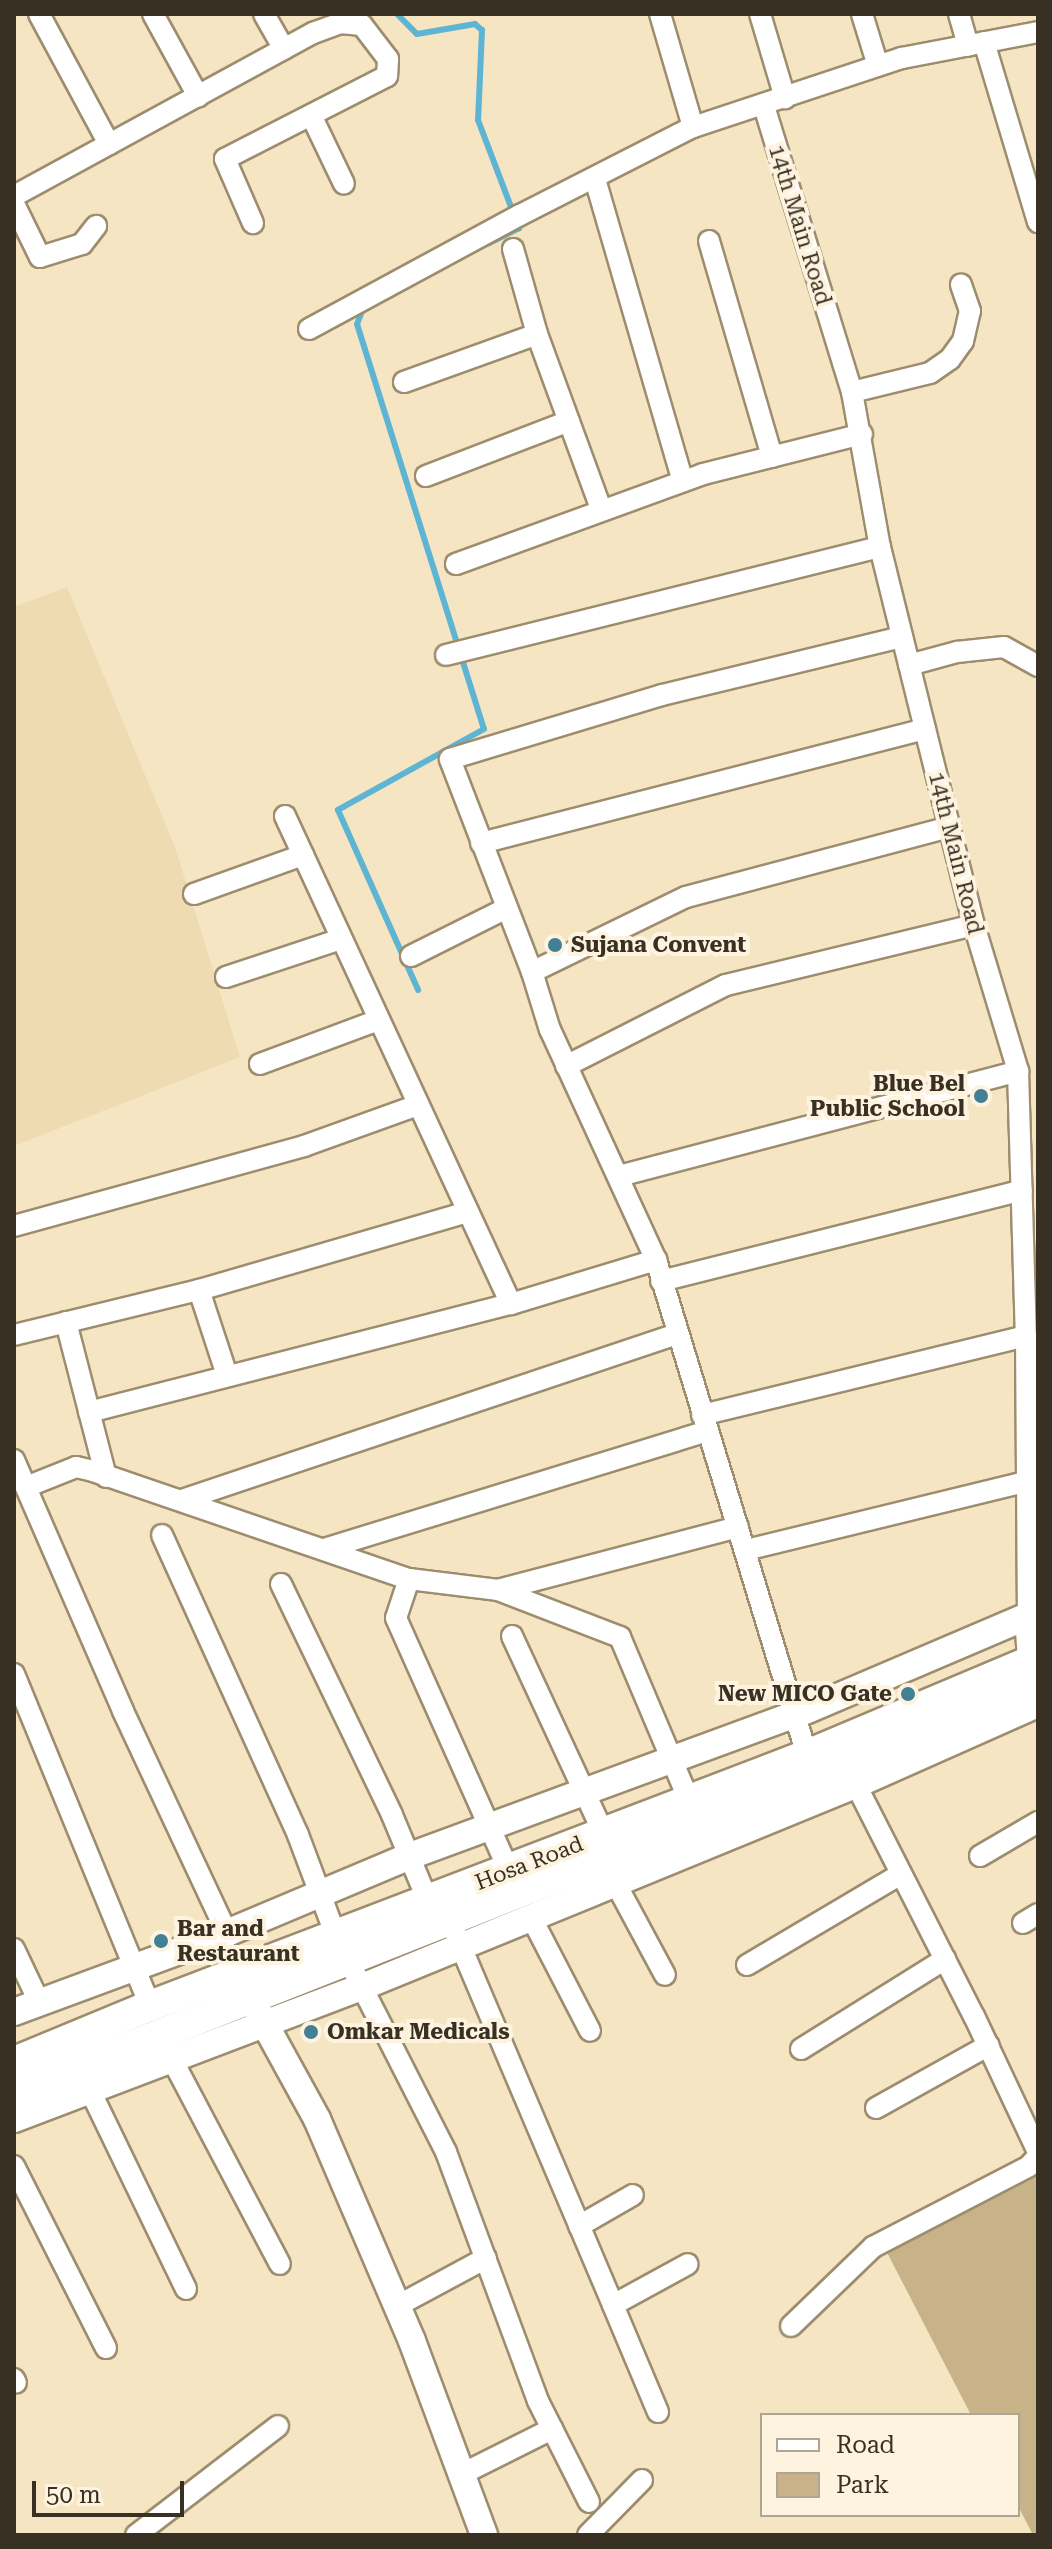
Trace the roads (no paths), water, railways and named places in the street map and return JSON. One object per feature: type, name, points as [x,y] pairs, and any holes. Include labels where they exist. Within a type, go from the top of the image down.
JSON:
[{"type":"main road","name":"Hosa Road","points":[[446,1922],[509,1871],[807,1755],[1036,1682]]},
{"type":"main road","name":"Hosa Road","points":[[14,2092],[84,2079],[258,2011],[349,1961],[446,1922],[852,1776],[1036,1682]]},
{"type":"main road","name":"Hosa Road","points":[[14,2062],[150,2006],[349,1961]]},
{"type":"street","points":[[39,14],[109,144]]},
{"type":"street","points":[[153,14],[198,96]]},
{"type":"street","points":[[264,14],[284,49]]},
{"type":"street","points":[[660,14],[693,127]]},
{"type":"street","points":[[760,14],[785,98]]},
{"type":"street","points":[[862,14],[878,66]]},
{"type":"street","points":[[959,14],[976,44],[1038,222]]},
{"type":"street","points":[[14,196],[284,49],[340,23],[362,25],[388,59],[387,76],[225,159],[253,223]]},
{"type":"street","points":[[309,329],[520,215],[693,127],[878,66],[1038,32]]},
{"type":"street","name":"14th Main Road","points":[[764,106],[852,392],[880,547],[902,637],[974,925],[1018,1071],[1026,1336],[1024,1482],[1032,1562],[1028,1616]]},
{"type":"street","points":[[311,115],[344,184]]},
{"type":"street","points":[[595,179],[683,481]]},
{"type":"street","points":[[14,204],[40,257],[82,244],[96,226]]},
{"type":"street","points":[[709,241],[772,457]]},
{"type":"street","points":[[513,249],[537,334],[601,509]]},
{"type":"street","points":[[852,392],[930,373],[950,359],[963,341],[970,311],[961,285]]},
{"type":"street","points":[[404,382],[537,334]]},
{"type":"street","points":[[426,476],[569,421]]},
{"type":"street","points":[[456,564],[683,481],[862,434]]},
{"type":"street","points":[[446,655],[880,547]]},
{"type":"street","points":[[807,1755],[656,1260],[550,1030],[532,972],[450,759],[662,695],[902,637]]},
{"type":"street","points":[[909,665],[957,652],[1004,647],[1038,666]]},
{"type":"street","points":[[481,843],[925,729]]},
{"type":"street","points":[[285,816],[511,1304]]},
{"type":"street","points":[[532,972],[686,897],[950,827]]},
{"type":"street","points":[[194,894],[303,855]]},
{"type":"street","points":[[411,956],[507,908]]},
{"type":"street","points":[[566,1066],[726,985],[974,925]]},
{"type":"street","points":[[226,977],[341,939]]},
{"type":"street","points":[[260,1064],[378,1020]]},
{"type":"street","points":[[619,1176],[1018,1071]]},
{"type":"street","points":[[14,1226],[304,1146],[418,1105]]},
{"type":"street","points":[[661,1281],[1022,1190]]},
{"type":"street","points":[[14,1335],[199,1290],[468,1212]]},
{"type":"street","points":[[89,1412],[227,1375],[325,1354],[511,1304],[656,1260]]},
{"type":"street","points":[[199,1290],[227,1375]]},
{"type":"street","points":[[66,1322],[106,1477]]},
{"type":"street","points":[[182,1500],[677,1334]]},
{"type":"street","points":[[324,1549],[705,1423],[1026,1336]]},
{"type":"street","points":[[14,1460],[123,1711],[227,1933]]},
{"type":"street","points":[[26,1487],[76,1467],[182,1500],[409,1579],[498,1590],[620,1637],[689,1800]]},
{"type":"street","points":[[746,1550],[1024,1482]]},
{"type":"street","points":[[498,1590],[738,1527]]},
{"type":"street","points":[[162,1535],[298,1835],[319,1894],[349,1961],[446,2152],[538,2401],[589,2502]]},
{"type":"street","points":[[409,1579],[396,1618],[492,1827],[509,1871]]},
{"type":"street","points":[[281,1584],[410,1856],[446,1922],[658,2412]]},
{"type":"street","points":[[14,2012],[227,1933],[410,1856],[795,1715],[1028,1616],[1036,1682]]},
{"type":"street","points":[[512,1636],[604,1834]]},
{"type":"street","points":[[14,1674],[150,2006]]},
{"type":"street","points":[[349,1961],[446,1922],[531,1917],[616,1884],[852,1776],[989,2045],[1036,2164],[873,2247],[791,2326]]},
{"type":"street","points":[[980,1856],[1038,1822]]},
{"type":"street","points":[[747,1965],[901,1874]]},
{"type":"street","points":[[616,1884],[665,1975]]},
{"type":"street","points":[[531,1917],[590,2031]]},
{"type":"street","points":[[14,1949],[39,2002]]},
{"type":"street","points":[[801,2049],[945,1959]]},
{"type":"street","points":[[258,2011],[317,2119],[397,2306],[484,2535]]},
{"type":"street","points":[[876,2108],[989,2045]]},
{"type":"street","points":[[166,2048],[280,2264]]},
{"type":"street","points":[[14,2119],[84,2079],[186,2289]]},
{"type":"street","points":[[14,2166],[106,2348]]},
{"type":"street","points":[[579,2226],[633,2195]]},
{"type":"street","points":[[397,2306],[486,2258]]},
{"type":"street","points":[[613,2305],[688,2264]]},
{"type":"street","points":[[136,2535],[278,2426]]},
{"type":"street","points":[[462,2474],[552,2429]]},
{"type":"street","points":[[588,2535],[642,2480]]},
{"type":"waterway","points":[[397,14],[417,34],[475,24],[482,30],[478,120],[519,228],[489,243]]},
{"type":"waterway","points":[[364,306],[357,324],[484,729],[338,810],[418,990]]},
{"type":"place","name":"Sujana Convent","points":[[555,945]]},
{"type":"place","name":"Blue Bel Public School","points":[[981,1096]]},
{"type":"place","name":"New MICO Gate","points":[[908,1694]]},
{"type":"place","name":"Bar and Restaurant","points":[[161,1941]]},
{"type":"place","name":"Omkar Medicals","points":[[311,2032]]}]
